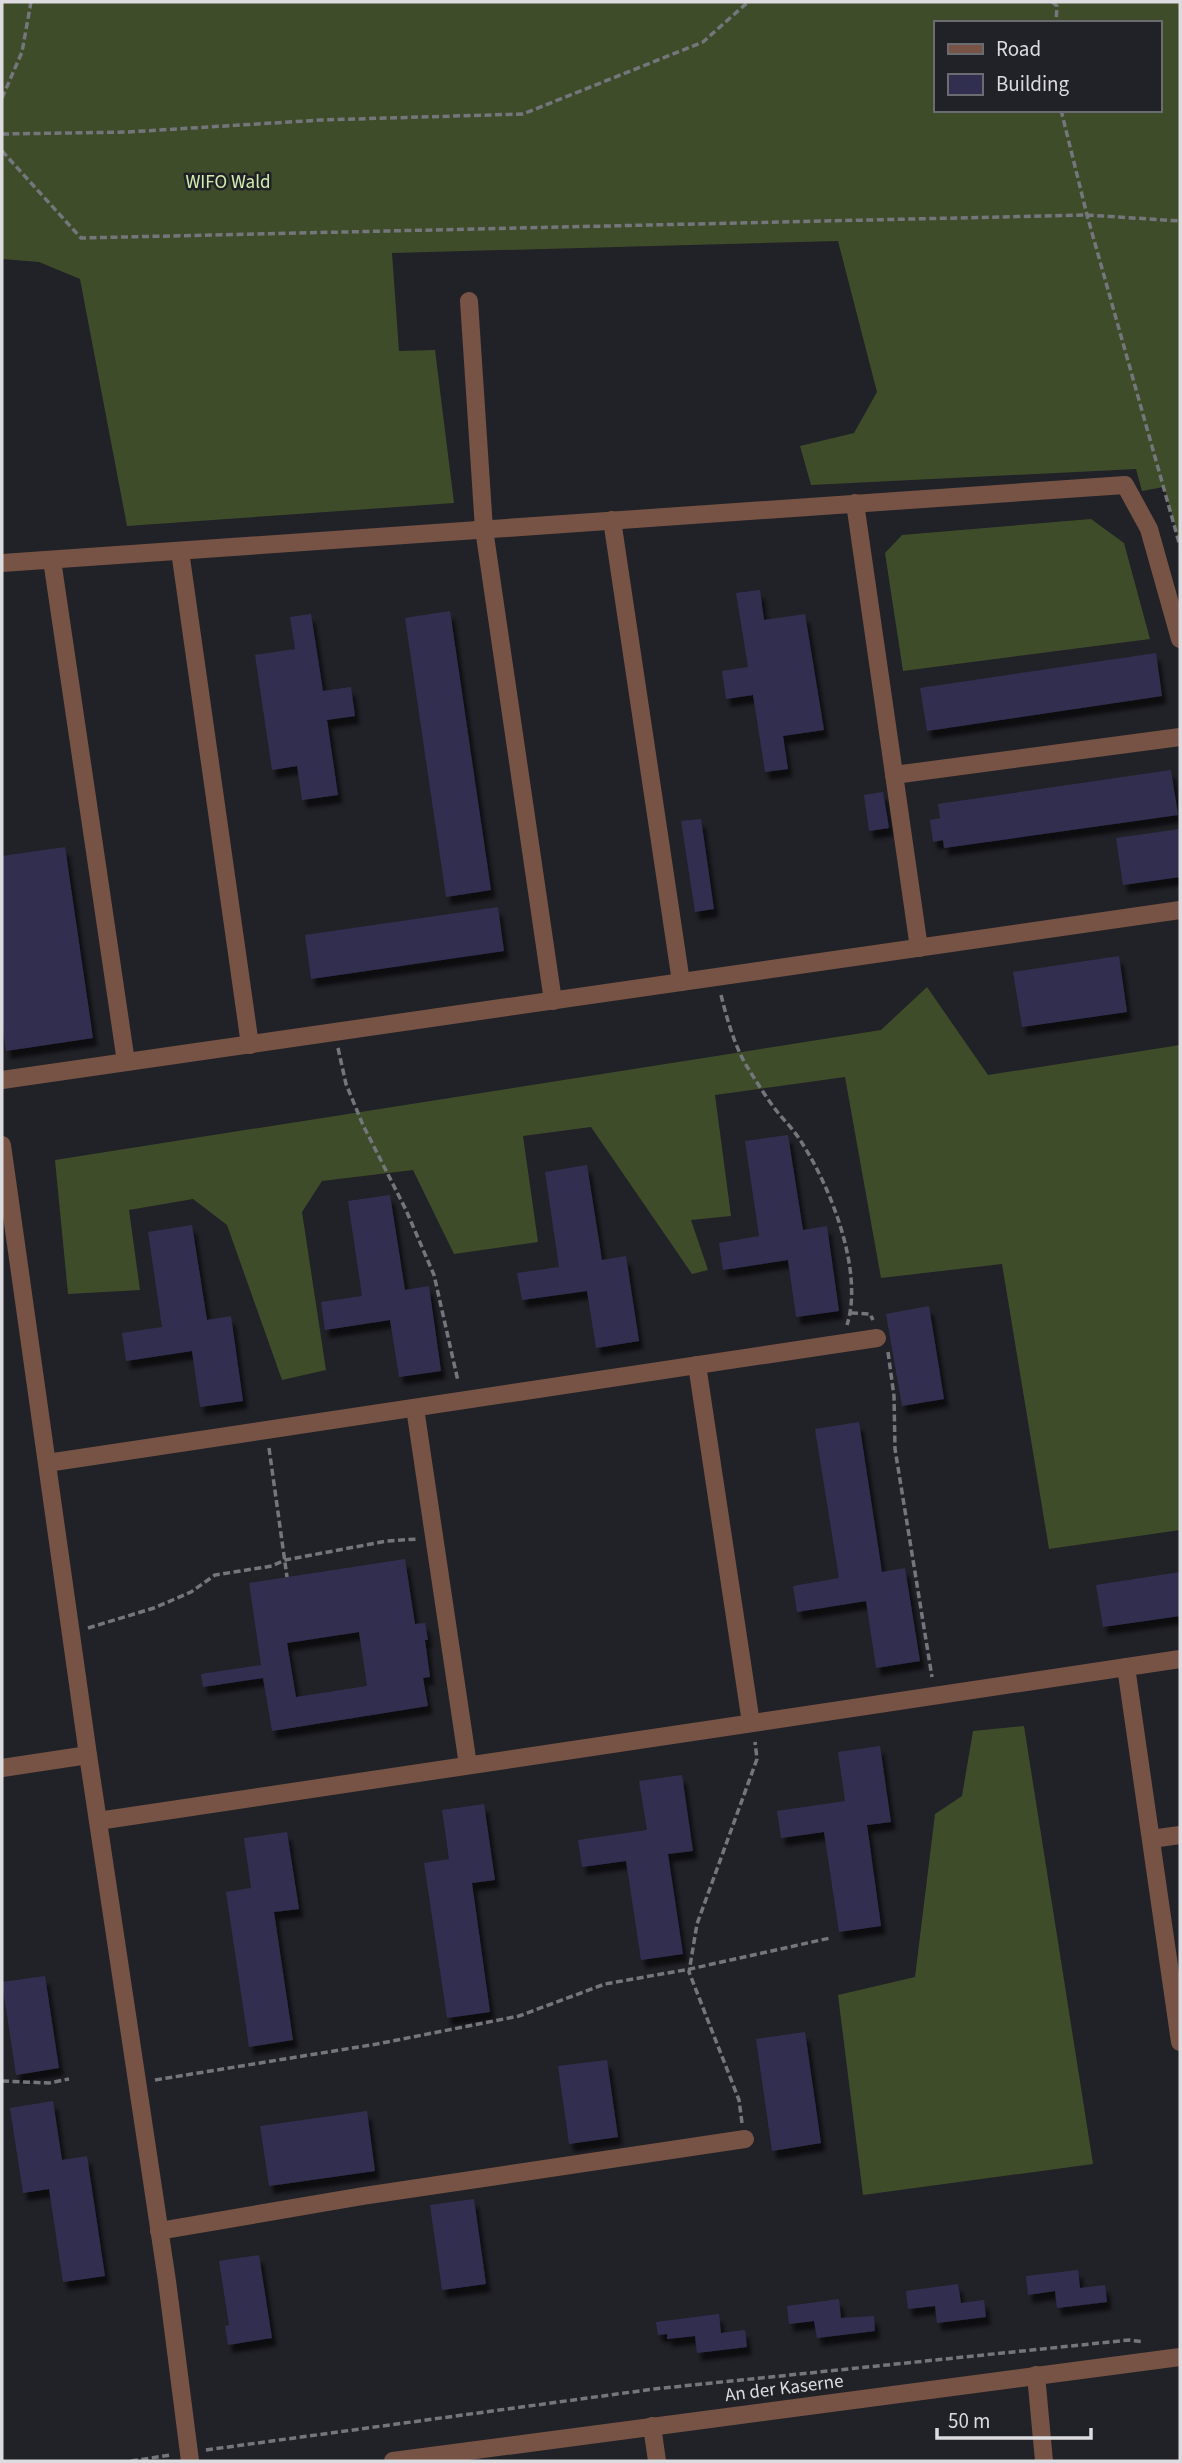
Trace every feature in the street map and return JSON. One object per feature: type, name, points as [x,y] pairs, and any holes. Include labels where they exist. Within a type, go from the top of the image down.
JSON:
[{"type":"street","points":[[469,301],[484,529],[553,1001]]},
{"type":"street","points":[[2,563],[1125,485],[1149,529],[1180,639]]},
{"type":"street","points":[[855,503],[919,948]]},
{"type":"street","points":[[612,520],[681,982]]},
{"type":"street","points":[[180,551],[250,1045]]},
{"type":"street","points":[[52,560],[126,1062]]},
{"type":"street","points":[[894,775],[1180,737]]},
{"type":"street","points":[[2,1080],[1180,910]]},
{"type":"street","points":[[2,1145],[88,1755],[159,2231],[189,2457]]},
{"type":"street","points":[[47,1463],[841,1344],[879,1336]]},
{"type":"street","points":[[696,1366],[751,1723]]},
{"type":"street","points":[[415,1408],[468,1765]]},
{"type":"street","points":[[98,1821],[1180,1659]]},
{"type":"street","points":[[1126,1667],[1180,2042]]},
{"type":"street","points":[[2,1768],[88,1755]]},
{"type":"street","points":[[1151,1839],[1180,1835]]},
{"type":"street","points":[[159,2231],[363,2196],[745,2139]]},
{"type":"street","name":"An der Kaserne","points":[[393,2461],[1180,2357]]},
{"type":"street","points":[[1036,2375],[1044,2461]]},
{"type":"street","points":[[652,2426],[657,2461]]},
{"type":"path","points":[[2,98],[22,52],[30,2]]},
{"type":"path","points":[[2,134],[128,132],[320,120],[523,114],[703,42],[748,2]]},
{"type":"path","points":[[1052,2],[1057,6],[1056,21]]},
{"type":"path","points":[[1061,112],[1087,215],[1180,546]]},
{"type":"path","points":[[2,151],[81,238],[1087,215],[1180,221]]},
{"type":"path","points":[[716,977],[728,1022],[745,1063],[777,1111],[802,1142],[823,1183],[844,1237],[852,1289],[851,1313],[841,1344]]},
{"type":"path","points":[[334,1032],[346,1084],[434,1275],[462,1401]]},
{"type":"path","points":[[851,1313],[870,1314],[879,1336],[894,1396],[897,1463],[935,1695]]},
{"type":"path","points":[[267,1430],[287,1577]]},
{"type":"path","points":[[71,1632],[154,1608],[191,1592],[215,1574],[272,1566],[285,1560],[387,1541],[434,1538]]},
{"type":"path","points":[[745,2139],[739,2100],[689,1972],[698,1924],[757,1759],[751,1723]]},
{"type":"path","points":[[137,2082],[219,2071],[453,2030],[519,2016],[605,1984],[690,1969],[830,1938]]},
{"type":"path","points":[[2,2081],[49,2083],[69,2079]]},
{"type":"path","points":[[131,2461],[189,2457],[654,2389],[1129,2340],[1153,2344]]},
{"type":"green space","name":"WIFO Wald","points":[[2,2],[1180,2],[1180,543],[1164,487],[1142,491],[1136,469],[811,485],[800,446],[854,433],[877,392],[838,241],[392,253],[399,351],[435,350],[454,503],[127,526],[80,279],[39,262],[2,259]]},
{"type":"green space","points":[[1091,519],[1124,543],[1150,639],[903,671],[885,553],[902,535]]},
{"type":"green space","points":[[927,987],[988,1075],[1180,1045],[1180,1530],[1049,1549],[1002,1264],[881,1278],[845,1077],[715,1095],[731,1216],[691,1220],[708,1270],[692,1274],[591,1127],[523,1136],[538,1242],[454,1254],[413,1170],[322,1181],[302,1212],[326,1370],[282,1380],[227,1225],[193,1199],[129,1210],[140,1290],[68,1294],[55,1160],[881,1030]]},
{"type":"green space","points":[[1024,1726],[1093,2164],[863,2195],[838,1995],[915,1977],[935,1814],[962,1796],[973,1731]]},
{"type":"building","points":[[760,590],[764,620],[805,614],[824,730],[783,736],[788,769],[765,772],[753,695],[726,699],[722,671],[748,667],[736,593]]},
{"type":"building","points":[[450,611],[491,890],[446,897],[405,618]]},
{"type":"building","points":[[311,614],[323,691],[351,687],[355,716],[327,720],[338,795],[302,800],[297,766],[272,770],[255,655],[295,649],[290,617]]},
{"type":"building","points":[[1156,653],[1162,696],[927,731],[920,688]]},
{"type":"building","points":[[1171,770],[1178,815],[944,848],[943,840],[933,842],[930,820],[940,818],[938,804]]},
{"type":"building","points":[[883,792],[889,828],[869,831],[864,795]]},
{"type":"building","points":[[701,819],[714,909],[695,912],[681,821]]},
{"type":"building","points":[[1180,829],[1180,877],[1123,885],[1116,838]]},
{"type":"building","points":[[65,847],[93,1038],[6,1051],[2,1023],[2,856]]},
{"type":"building","points":[[498,907],[504,951],[311,979],[305,935]]},
{"type":"building","points":[[1119,956],[1127,1012],[1022,1027],[1013,972]]},
{"type":"building","points":[[788,1135],[803,1230],[827,1226],[839,1311],[796,1317],[788,1260],[723,1270],[719,1243],[759,1236],[745,1141]]},
{"type":"building","points":[[587,1165],[602,1260],[626,1256],[639,1341],[596,1348],[587,1291],[522,1300],[517,1273],[559,1267],[545,1172]]},
{"type":"building","points":[[390,1195],[405,1290],[429,1286],[441,1371],[399,1377],[390,1320],[325,1330],[321,1302],[362,1296],[348,1201]]},
{"type":"building","points":[[192,1225],[207,1320],[231,1316],[243,1401],[200,1407],[192,1351],[126,1361],[122,1333],[162,1327],[148,1232]]},
{"type":"building","points":[[929,1306],[944,1399],[902,1406],[886,1314]]},
{"type":"building","points":[[859,1422],[882,1572],[905,1568],[920,1661],[876,1668],[866,1601],[797,1612],[793,1586],[839,1578],[815,1429]]},
{"type":"building","points":[[405,1559],[415,1624],[425,1623],[428,1640],[425,1640],[430,1677],[423,1678],[428,1706],[272,1731],[263,1678],[203,1687],[201,1674],[261,1665],[249,1583]],"holes":[[[359,1632],[367,1686],[296,1697],[287,1643]]]},
{"type":"building","points":[[1180,1572],[1180,1616],[1103,1627],[1096,1585]]},
{"type":"building","points":[[880,1746],[891,1822],[867,1825],[881,1926],[839,1932],[824,1832],[781,1838],[777,1811],[845,1801],[838,1752]]},
{"type":"building","points":[[682,1775],[693,1851],[668,1854],[683,1954],[641,1960],[626,1861],[582,1867],[578,1840],[647,1830],[639,1781]]},
{"type":"building","points":[[484,1804],[495,1880],[472,1883],[490,2012],[447,2018],[424,1863],[449,1859],[442,1810]]},
{"type":"building","points":[[287,1832],[299,1909],[274,1912],[293,2040],[249,2047],[226,1892],[251,1888],[244,1838]]},
{"type":"building","points":[[45,1976],[59,2068],[16,2075],[2,1982]]},
{"type":"building","points":[[805,2032],[821,2143],[772,2151],[756,2039]]},
{"type":"building","points":[[607,2060],[618,2137],[569,2144],[558,2066]]},
{"type":"building","points":[[53,2101],[62,2160],[87,2156],[105,2276],[63,2282],[49,2189],[23,2193],[10,2108]]},
{"type":"building","points":[[367,2111],[375,2171],[269,2186],[260,2126]]},
{"type":"building","points":[[474,2199],[486,2284],[442,2290],[430,2205]]},
{"type":"building","points":[[259,2255],[272,2338],[228,2345],[225,2326],[229,2325],[219,2261]]},
{"type":"building","points":[[1078,2270],[1080,2288],[1105,2285],[1107,2302],[1057,2308],[1055,2291],[1028,2295],[1026,2276]]},
{"type":"building","points":[[958,2284],[961,2303],[984,2300],[986,2317],[937,2323],[935,2306],[908,2309],[906,2291]]},
{"type":"building","points":[[839,2299],[841,2318],[874,2316],[875,2331],[817,2338],[814,2321],[789,2324],[787,2306]]},
{"type":"building","points":[[719,2314],[721,2333],[745,2330],[747,2347],[697,2353],[695,2336],[667,2339],[667,2334],[658,2335],[656,2322]]}]
